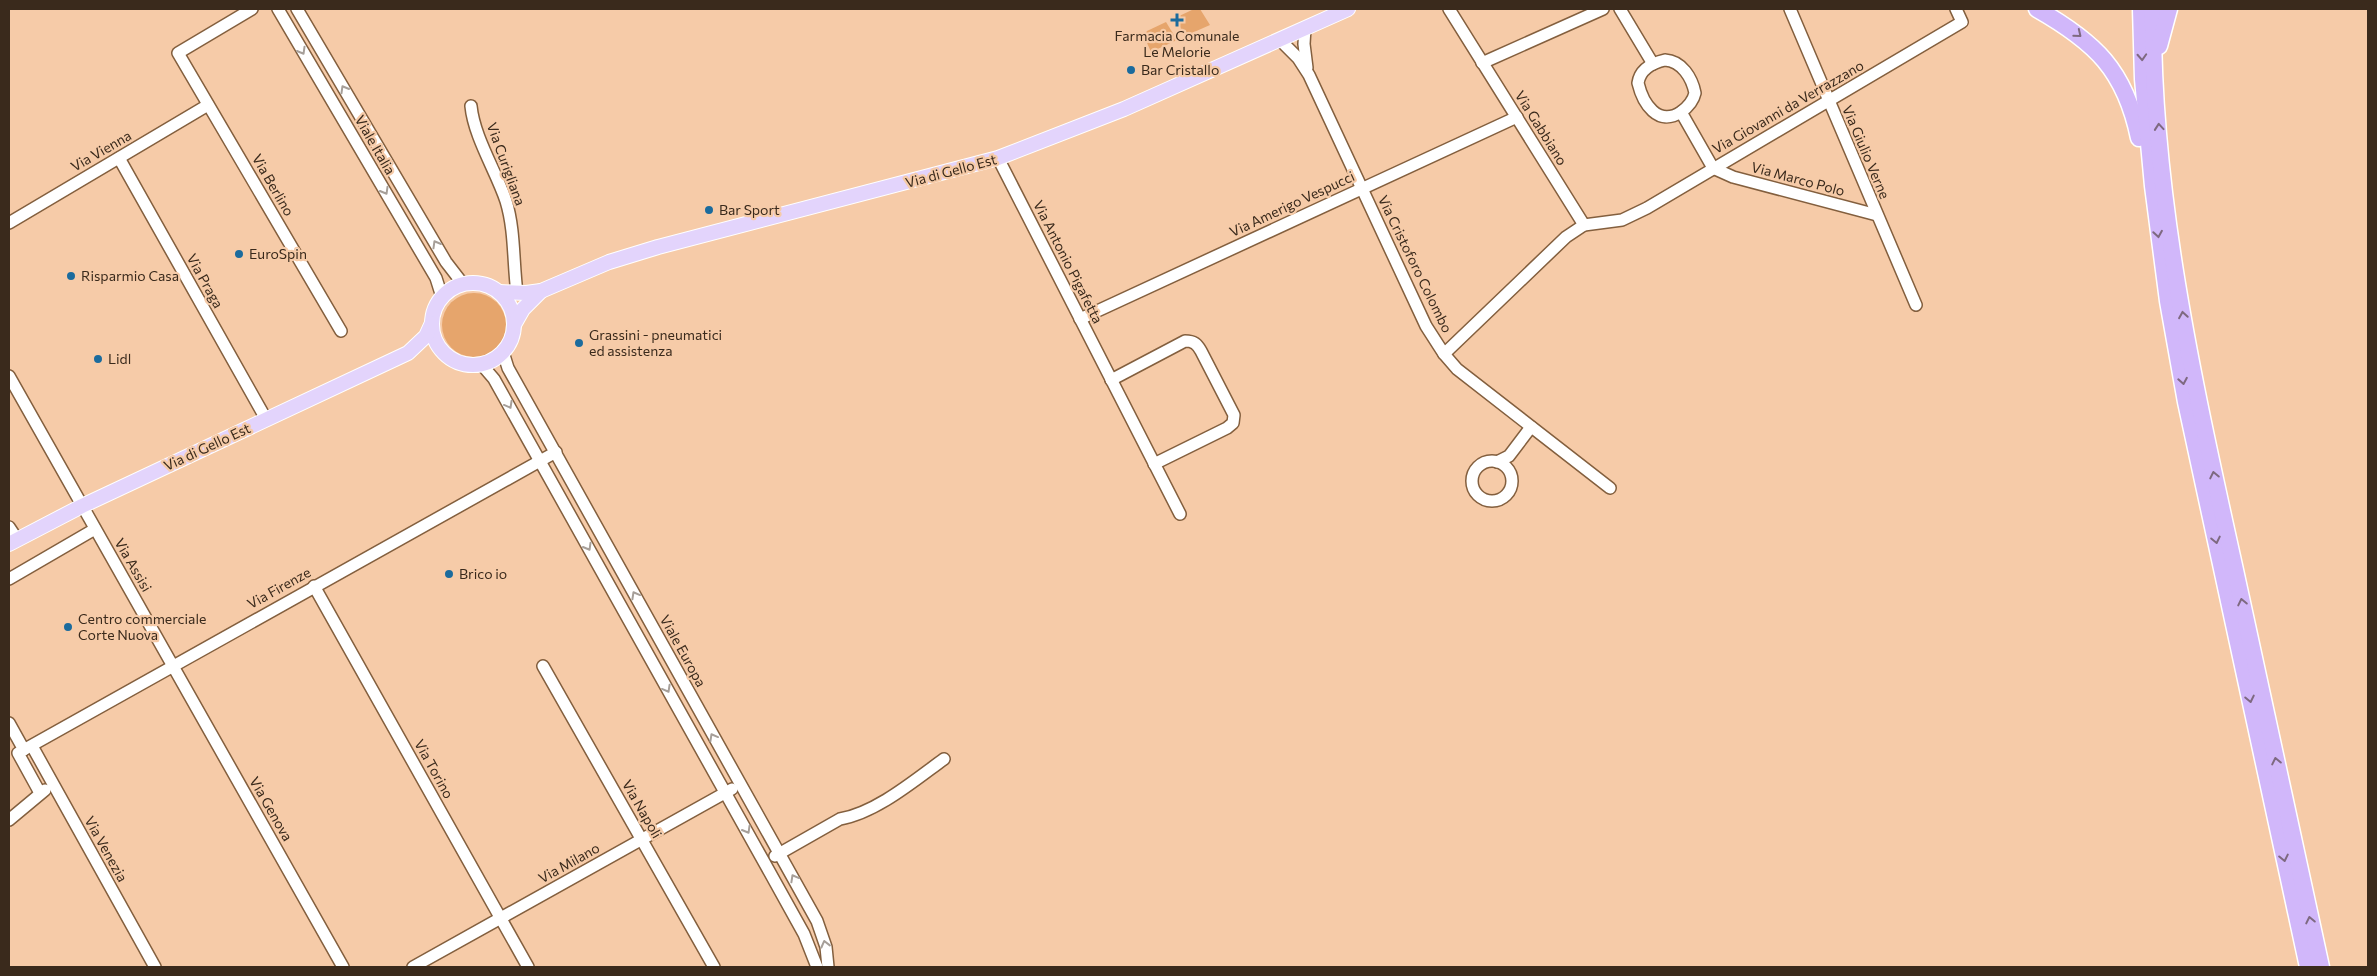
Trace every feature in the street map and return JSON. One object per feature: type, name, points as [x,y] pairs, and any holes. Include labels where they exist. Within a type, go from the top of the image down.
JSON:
[{"type":"highway","points":[[2037,9],[2072,29],[2094,48],[2110,66],[2135,117],[2142,154],[2153,186]]},
{"type":"highway","points":[[2140,9],[2143,79],[2153,186],[2168,301],[2186,402],[2308,967]]},
{"type":"highway","points":[[2153,9],[2154,65],[2163,175],[2186,332],[2208,444],[2321,967]]},
{"type":"highway","points":[[2154,65],[2169,9]]},
{"type":"main road","name":"Via di Gello Est","points":[[499,292],[541,291],[608,262],[658,246],[998,158],[1087,125],[1280,40],[1342,10]]},
{"type":"main road","points":[[463,284],[484,284],[499,292],[511,307],[515,323],[512,337],[503,352],[482,365],[462,364],[448,357],[434,339],[432,323],[436,307],[442,297],[452,288],[463,284]]},
{"type":"main road","name":"Via di Gello Est","points":[[515,323],[523,309],[541,291]]},
{"type":"main road","points":[[517,293],[523,309]]},
{"type":"main road","name":"Via di Gello Est","points":[[13,541],[82,506],[408,353],[426,336],[432,323]]},
{"type":"main road","name":"Via di Gello Est","points":[[408,353],[432,351],[448,357]]},
{"type":"street","name":"Via Berlino","points":[[252,9],[178,53],[341,331]]},
{"type":"street","name":"Viale Italia","points":[[278,9],[436,278],[442,297]]},
{"type":"street","name":"Viale Italia","points":[[297,9],[446,262],[463,284]]},
{"type":"street","name":"Via Gabbiano","points":[[1449,9],[1584,225]]},
{"type":"street","points":[[1482,63],[1602,9]]},
{"type":"street","points":[[1620,9],[1653,64]]},
{"type":"street","name":"Via Giulio Verne","points":[[1790,9],[1916,306]]},
{"type":"street","name":"Via Giovanni da Verrazzano","points":[[1584,225],[1629,218],[1962,22],[1956,9]]},
{"type":"street","name":"Via Cristoforo Colombo","points":[[1305,28],[1305,53],[1309,75]]},
{"type":"street","name":"Via Cristoforo Colombo","points":[[1280,40],[1298,58],[1309,75],[1426,326],[1444,354],[1457,369],[1610,488]]},
{"type":"street","points":[[1672,60],[1682,66],[1696,93],[1691,104],[1681,112],[1663,118],[1652,112],[1638,83],[1642,72],[1653,64],[1672,60]]},
{"type":"street","name":"Via Vienna","points":[[9,222],[208,105]]},
{"type":"street","name":"Via Curigliana","points":[[471,106],[474,121],[508,210],[513,238],[517,293]]},
{"type":"street","points":[[1681,112],[1713,168]]},
{"type":"street","name":"Via Amerigo Vespucci","points":[[1080,319],[1517,117]]},
{"type":"street","name":"Via Praga","points":[[119,158],[266,419]]},
{"type":"street","name":"Via Antonio Pigafetta","points":[[998,158],[1180,514]]},
{"type":"street","name":"Via Marco Polo","points":[[1713,168],[1733,177],[1877,216]]},
{"type":"street","points":[[1444,354],[1551,250],[1584,225]]},
{"type":"street","points":[[1111,380],[1185,341],[1190,342],[1199,347],[1234,414],[1233,423],[1227,428],[1154,464]]},
{"type":"street","name":"Viale Europa","points":[[503,352],[508,368],[817,921],[826,947],[828,967]]},
{"type":"street","points":[[482,365],[494,379],[726,793],[804,934],[816,967]]},
{"type":"street","points":[[9,376],[82,506]]},
{"type":"street","points":[[1509,456],[1508,470],[1512,483],[1506,496],[1494,501],[1480,498],[1473,487],[1476,469],[1485,463],[1498,462],[1509,456],[1531,427]]},
{"type":"street","name":"Via Firenze","points":[[25,750],[314,586],[556,452]]},
{"type":"street","points":[[1498,462],[1508,470]]},
{"type":"street","name":"Via Assisi","points":[[82,506],[172,666]]},
{"type":"street","points":[[9,527],[13,541]]},
{"type":"street","points":[[9,579],[95,529]]},
{"type":"street","name":"Via Torino","points":[[314,586],[528,967]]},
{"type":"street","name":"Via Genova","points":[[172,666],[343,967]]},
{"type":"street","name":"Via Napoli","points":[[543,666],[714,967]]},
{"type":"street","name":"Via Venezia","points":[[9,723],[25,750],[53,784],[155,967]]},
{"type":"street","name":"Via Venezia","points":[[25,750],[40,793]]},
{"type":"street","points":[[764,862],[840,819],[852,817],[892,795],[944,759]]},
{"type":"street","points":[[9,820],[53,784]]},
{"type":"street","name":"Via Milano","points":[[413,967],[740,785]]},
{"type":"shaded area","points":[[1194,9],[1200,9],[1210,25],[1185,36],[1175,18]]},
{"type":"shaded area","points":[[1166,22],[1177,40],[1151,52],[1144,36],[1147,31]]},
{"type":"shaded area","points":[[468,293],[480,293],[497,302],[504,313],[506,325],[504,337],[497,348],[480,357],[468,357],[456,352],[447,343],[442,331],[442,319],[447,307],[456,298]]},
{"type":"place","name":"Farmacia Comunale Le Melorie","points":[[1177,20]]},
{"type":"place","name":"Bar Cristallo","points":[[1131,70]]},
{"type":"place","name":"Bar Sport","points":[[709,210]]},
{"type":"place","name":"EuroSpin","points":[[239,254]]},
{"type":"place","name":"Risparmio Casa","points":[[71,276]]},
{"type":"place","name":"Grassini - pneumatici ed assistenza","points":[[579,343]]},
{"type":"place","name":"Lidl","points":[[98,359]]},
{"type":"place","name":"Brico io","points":[[449,574]]},
{"type":"place","name":"Centro commerciale Corte Nuova","points":[[68,627]]}]
